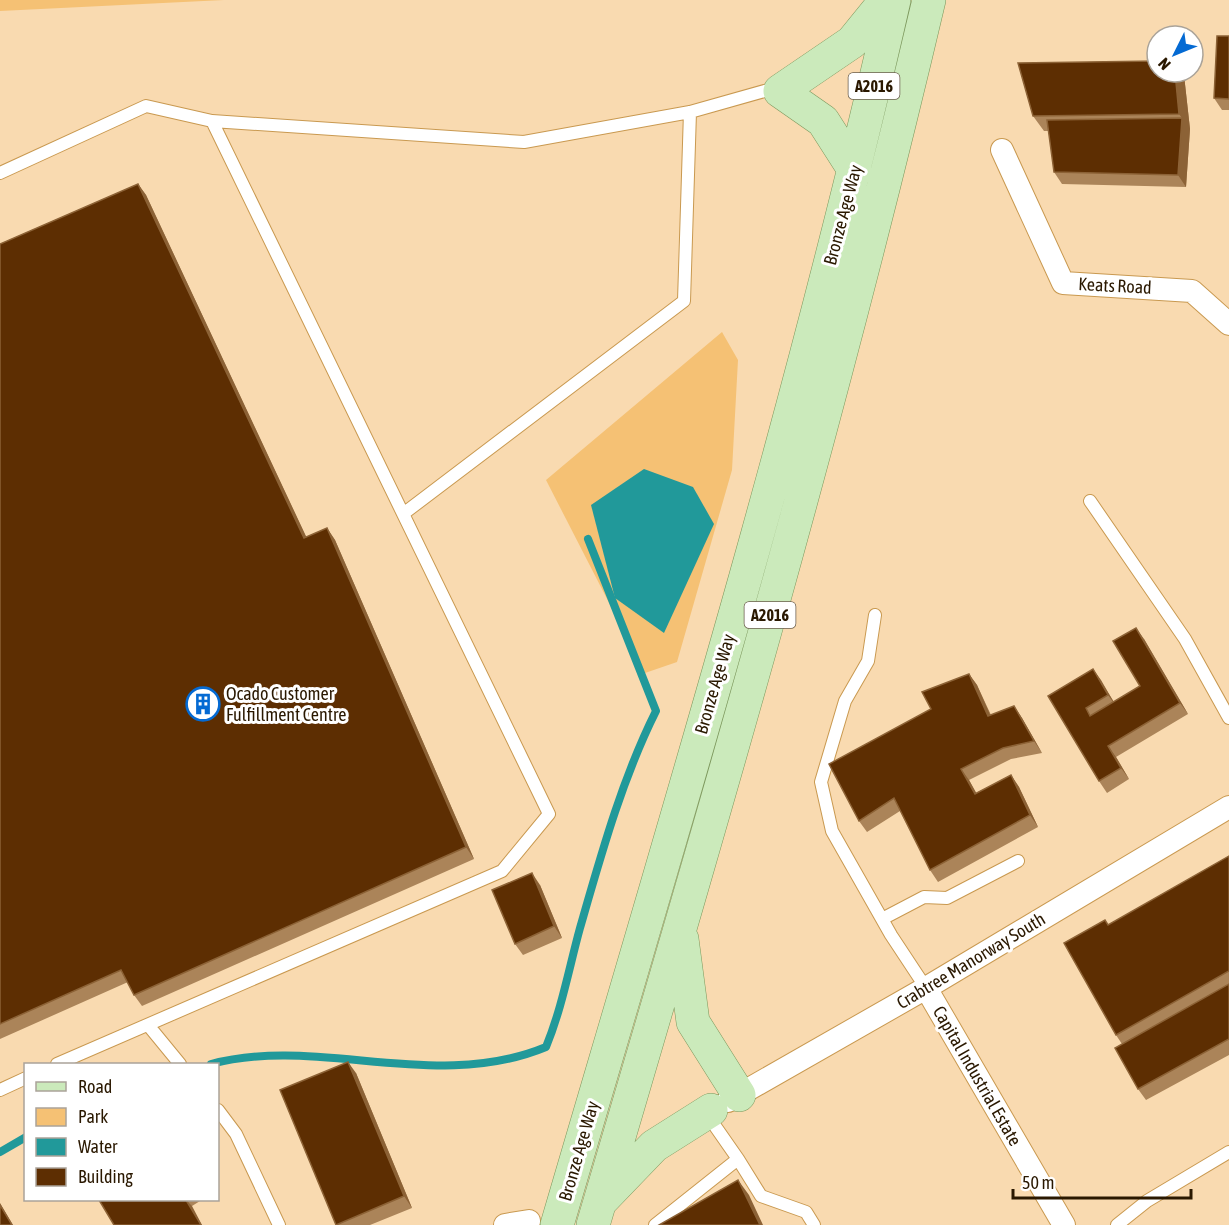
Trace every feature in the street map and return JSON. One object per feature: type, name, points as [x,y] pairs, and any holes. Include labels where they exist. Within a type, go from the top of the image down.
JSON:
[{"type":"main road","points":[[855,171],[823,121],[780,91],[852,42],[886,0]]},
{"type":"main road","name":"Bronze Age Way","points":[[543,1223],[751,561],[855,171],[894,0]]},
{"type":"main road","name":"Bronze Age Way","points":[[596,1214],[788,551],[886,181],[929,0]]},
{"type":"main road","points":[[680,925],[693,1022],[739,1095]]},
{"type":"main road","points":[[596,1214],[654,1146],[711,1110]]},
{"type":"street","name":"Keats Road","points":[[1002,150],[1063,283],[1192,291],[1229,324]]},
{"type":"street","name":"Crabtree Manorway South","points":[[711,1110],[926,988],[1229,807]]},
{"type":"street","name":"Capital Industrial Estate","points":[[926,988],[1064,1225]]},
{"type":"street","points":[[505,1225],[543,1223]]},
{"type":"lane","points":[[0,173],[146,106],[212,121],[524,142],[690,112],[768,90],[780,91]]},
{"type":"lane","points":[[403,514],[684,302],[690,112]]},
{"type":"lane","points":[[62,1063],[502,871],[549,814],[212,121]]},
{"type":"lane","points":[[1090,501],[1185,639],[1229,718]]},
{"type":"lane","points":[[875,615],[868,660],[845,701],[821,782],[832,831],[882,919],[926,988]]},
{"type":"lane","points":[[882,919],[924,897],[947,898],[1018,861]]},
{"type":"lane","points":[[148,1025],[178,1063]]},
{"type":"lane","points":[[0,1090],[24,1079]]},
{"type":"lane","points":[[711,1110],[716,1125],[760,1196],[806,1212],[814,1225]]},
{"type":"lane","points":[[219,1111],[236,1134],[279,1225]]},
{"type":"lane","points":[[1117,1225],[1147,1201],[1229,1152]]},
{"type":"lane","points":[[655,1225],[738,1159]]},
{"type":"green space","points":[[0,0],[224,0],[0,11]]},
{"type":"green space","points":[[722,332],[738,360],[732,470],[677,662],[645,673],[546,480]]},
{"type":"water","points":[[644,469],[693,487],[714,524],[664,633],[615,598],[591,505]]},
{"type":"building","points":[[1217,36],[1229,36],[1229,99],[1214,98]]},
{"type":"building","points":[[1145,61],[1145,84],[1176,84],[1179,114],[1033,116],[1018,63]]},
{"type":"building","points":[[1182,118],[1178,175],[1054,172],[1047,120]]},
{"type":"building","name":"Ocado Customer Fulfillment Centre","points":[[138,184],[304,538],[327,528],[466,847],[134,995],[121,970],[0,1024],[0,244]]},
{"type":"building","points":[[1136,628],[1180,703],[1108,746],[1121,768],[1099,781],[1048,696],[1093,669],[1108,695],[1086,708],[1090,716],[1140,686],[1113,641]]},
{"type":"building","points":[[969,674],[988,716],[1014,706],[1034,741],[1003,748],[961,769],[975,794],[1011,775],[1030,815],[930,870],[894,798],[859,821],[829,764],[931,709],[922,692]]},
{"type":"building","points":[[1229,856],[1229,971],[1116,1035],[1064,943],[1105,920],[1108,925]]},
{"type":"building","points":[[532,873],[554,926],[515,944],[492,890]]},
{"type":"building","points":[[1229,984],[1229,1039],[1138,1089],[1115,1048]]},
{"type":"building","points":[[348,1062],[404,1196],[336,1225],[280,1090]]},
{"type":"building","points":[[738,1180],[760,1225],[659,1225]]},
{"type":"building","points":[[100,1201],[187,1201],[201,1225],[114,1225]]},
{"type":"building","points":[[0,1205],[12,1225],[0,1225]]},
{"type":"waterway","points":[[217,1063],[252,1057],[293,1056],[419,1065],[462,1065],[504,1060],[546,1047],[561,1003],[580,928],[613,818],[633,763],[656,711],[588,539]]},
{"type":"waterway","points":[[0,1152],[24,1138]]},
{"type":"place","name":"Ocado Customer Fulfillment Centre","points":[[203,704]]}]
